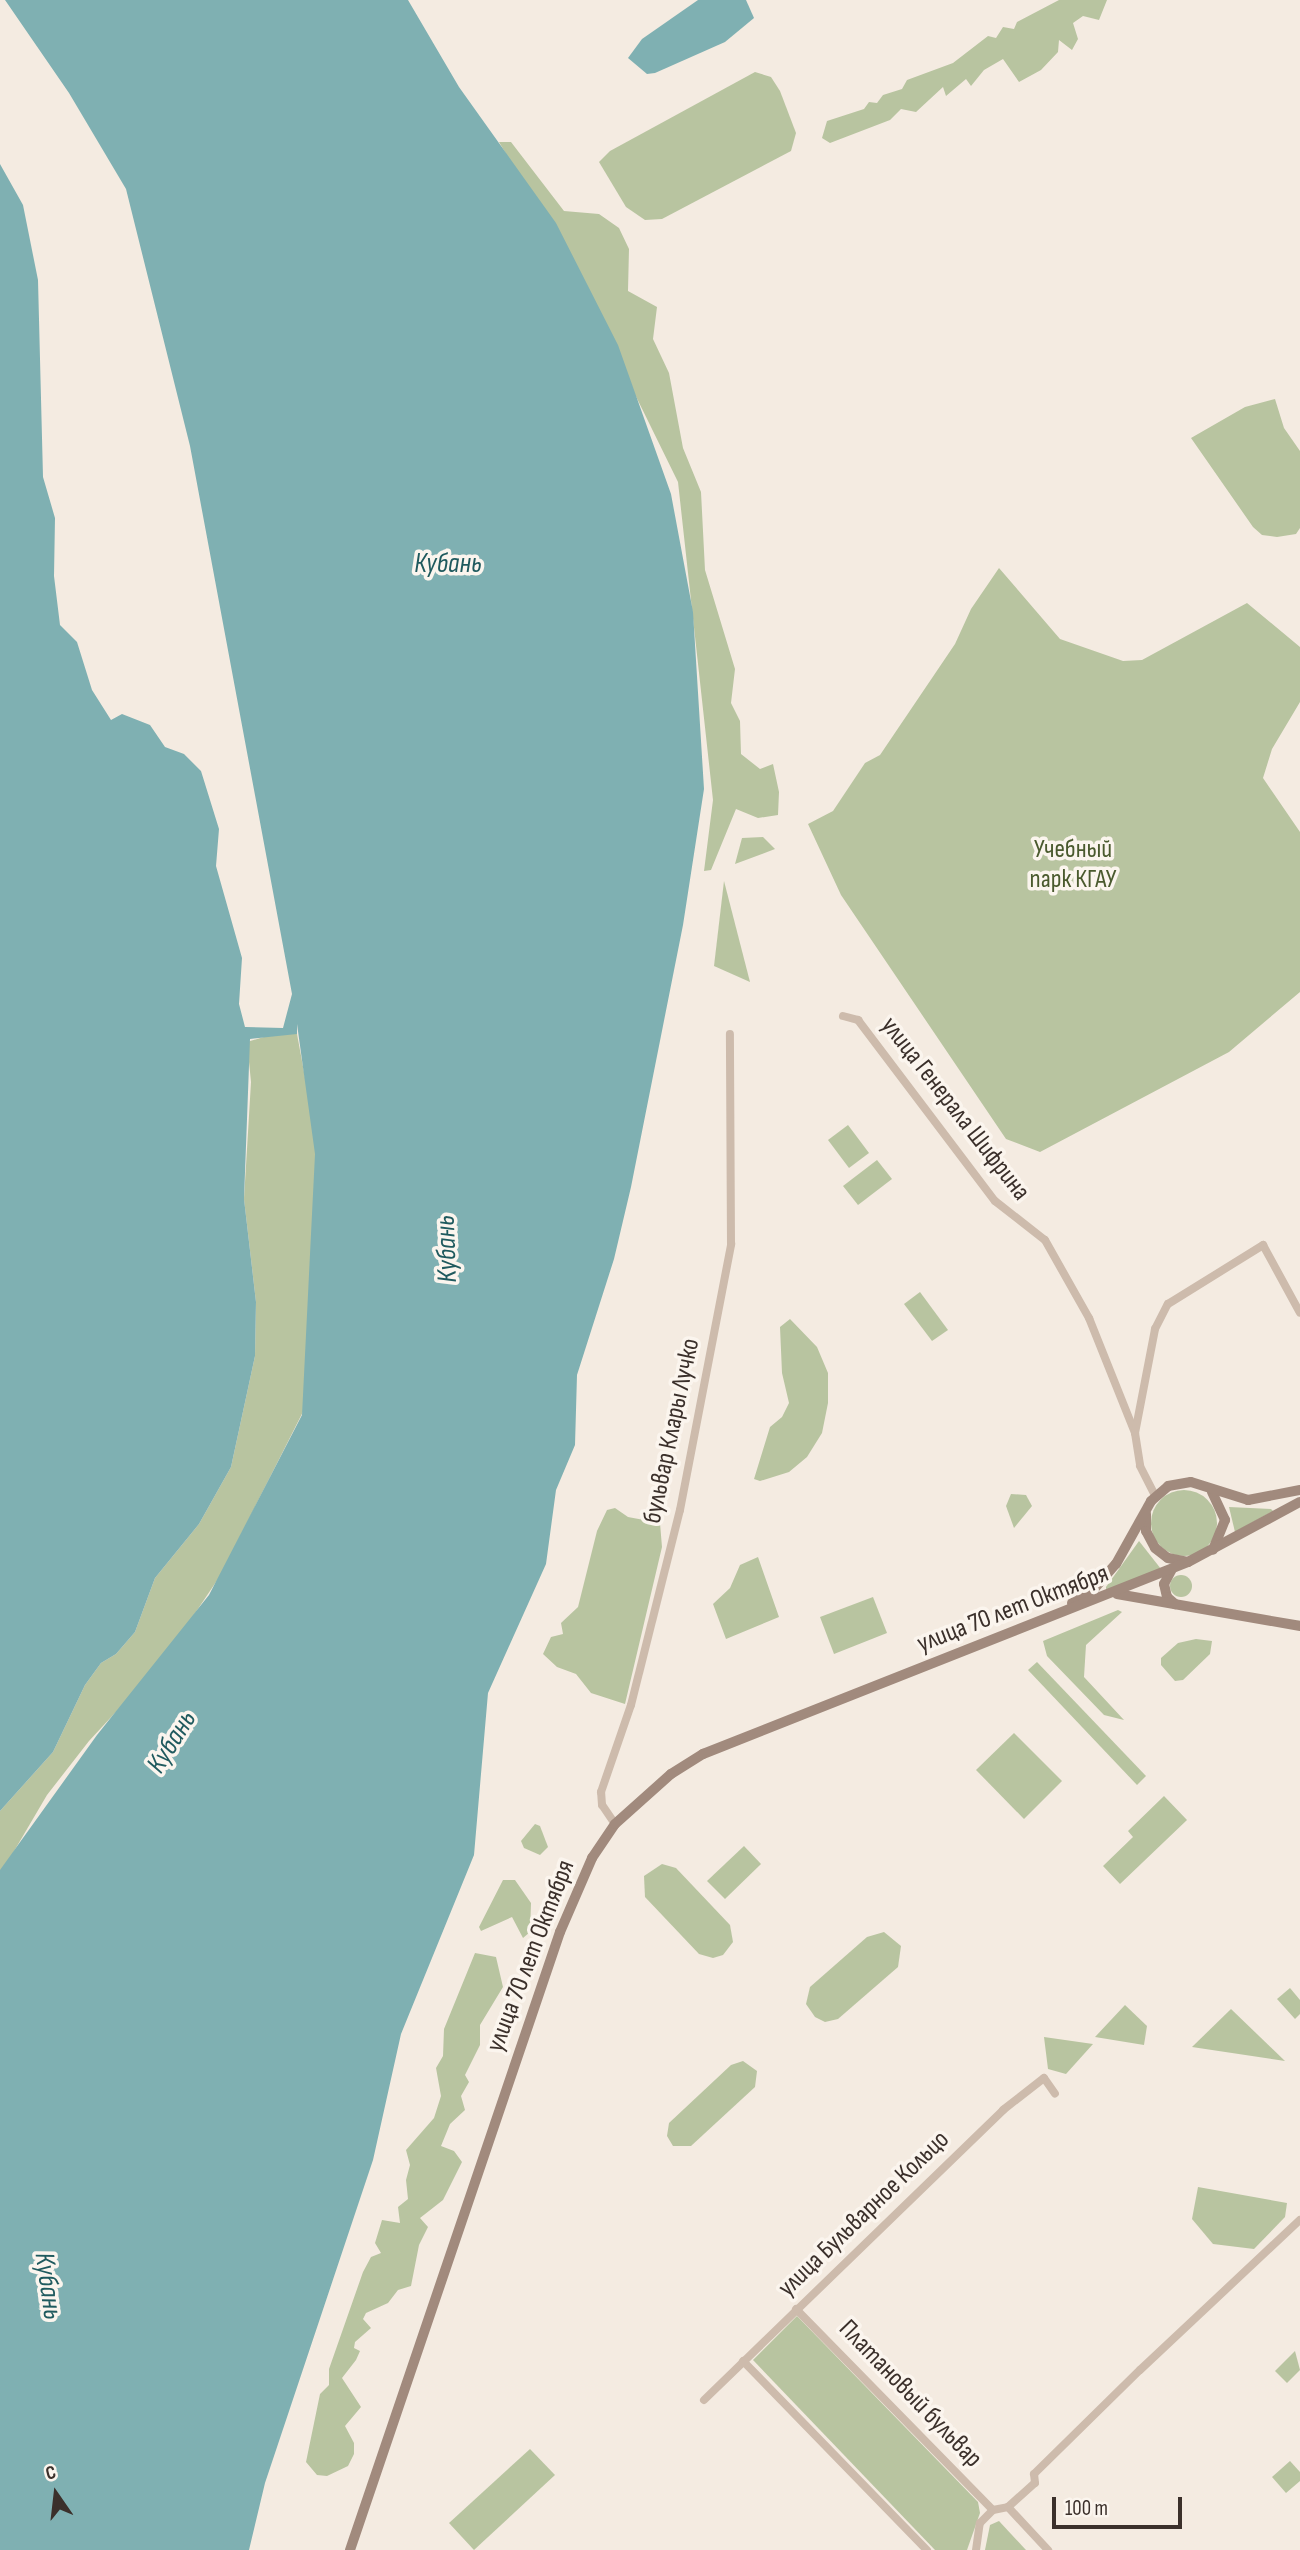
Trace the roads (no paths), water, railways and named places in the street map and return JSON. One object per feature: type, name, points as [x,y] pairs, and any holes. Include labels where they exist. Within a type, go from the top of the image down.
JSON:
[{"type":"main road","points":[[1045,1618],[1098,1586],[1116,1564],[1155,1495],[1175,1483],[1200,1485],[1248,1500],[1300,1490]]},
{"type":"main road","points":[[1200,1485],[1217,1498],[1224,1516],[1222,1535],[1212,1551]]},
{"type":"main road","points":[[1147,1508],[1145,1528],[1153,1545],[1168,1558],[1188,1562],[1300,1502]]},
{"type":"main road","name":"улица 70 лет Октября","points":[[350,2550],[560,1932],[587,1867],[615,1824],[671,1774],[703,1754],[1045,1618],[1112,1596],[1188,1562]]},
{"type":"main road","points":[[1172,1569],[1164,1584],[1167,1597],[1175,1604]]},
{"type":"main road","points":[[1098,1586],[1100,1595],[1175,1604],[1300,1626]]},
{"type":"street","name":"улица Генерала Шифрина","points":[[843,1016],[858,1020],[995,1201],[1045,1240],[1089,1318],[1135,1433],[1140,1466],[1155,1495]]},
{"type":"street","name":"бульвар Клары Лучко","points":[[615,1824],[602,1805],[601,1792],[631,1705],[680,1510],[731,1244],[730,1034]]},
{"type":"street","points":[[1135,1433],[1155,1329],[1168,1304],[1263,1245],[1300,1312]]},
{"type":"street","name":"улица Бульварное Кольцо","points":[[704,2400],[1003,2110],[1044,2078],[1055,2094]]},
{"type":"street","points":[[976,2550],[980,2523],[993,2510],[1008,2508],[1035,2483],[1034,2474],[1300,2220]]},
{"type":"street","name":"Платановый бульвар","points":[[796,2309],[993,2510]]},
{"type":"street","points":[[743,2361],[927,2550]]},
{"type":"street","points":[[1008,2508],[1048,2550]]},
{"type":"water","name":"Кубань","points":[[5,0],[408,0],[459,87],[556,223],[618,345],[671,494],[693,612],[704,789],[683,925],[631,1187],[614,1259],[577,1375],[575,1445],[556,1490],[546,1564],[488,1693],[474,1855],[401,2034],[373,2160],[265,2483],[249,2550],[0,2550],[0,1870],[97,1735],[209,1595],[302,1415],[315,1154],[297,1024],[297,1034],[250,1039],[244,1199],[256,1302],[255,1356],[231,1467],[199,1524],[155,1578],[135,1632],[116,1654],[101,1663],[85,1685],[53,1752],[0,1811],[0,164],[23,205],[38,280],[43,477],[55,518],[54,576],[60,625],[77,642],[92,690],[111,720],[122,714],[150,725],[165,747],[184,754],[201,771],[219,829],[216,866],[242,958],[239,1004],[245,1027],[283,1028],[292,994],[190,446],[126,189],[69,93]]},
{"type":"water","points":[[698,0],[746,0],[754,18],[725,42],[655,73],[647,74],[628,58],[642,39]]},
{"type":"park label","name":"Учебный парк КГАУ","points":[[1073,865]]}]
